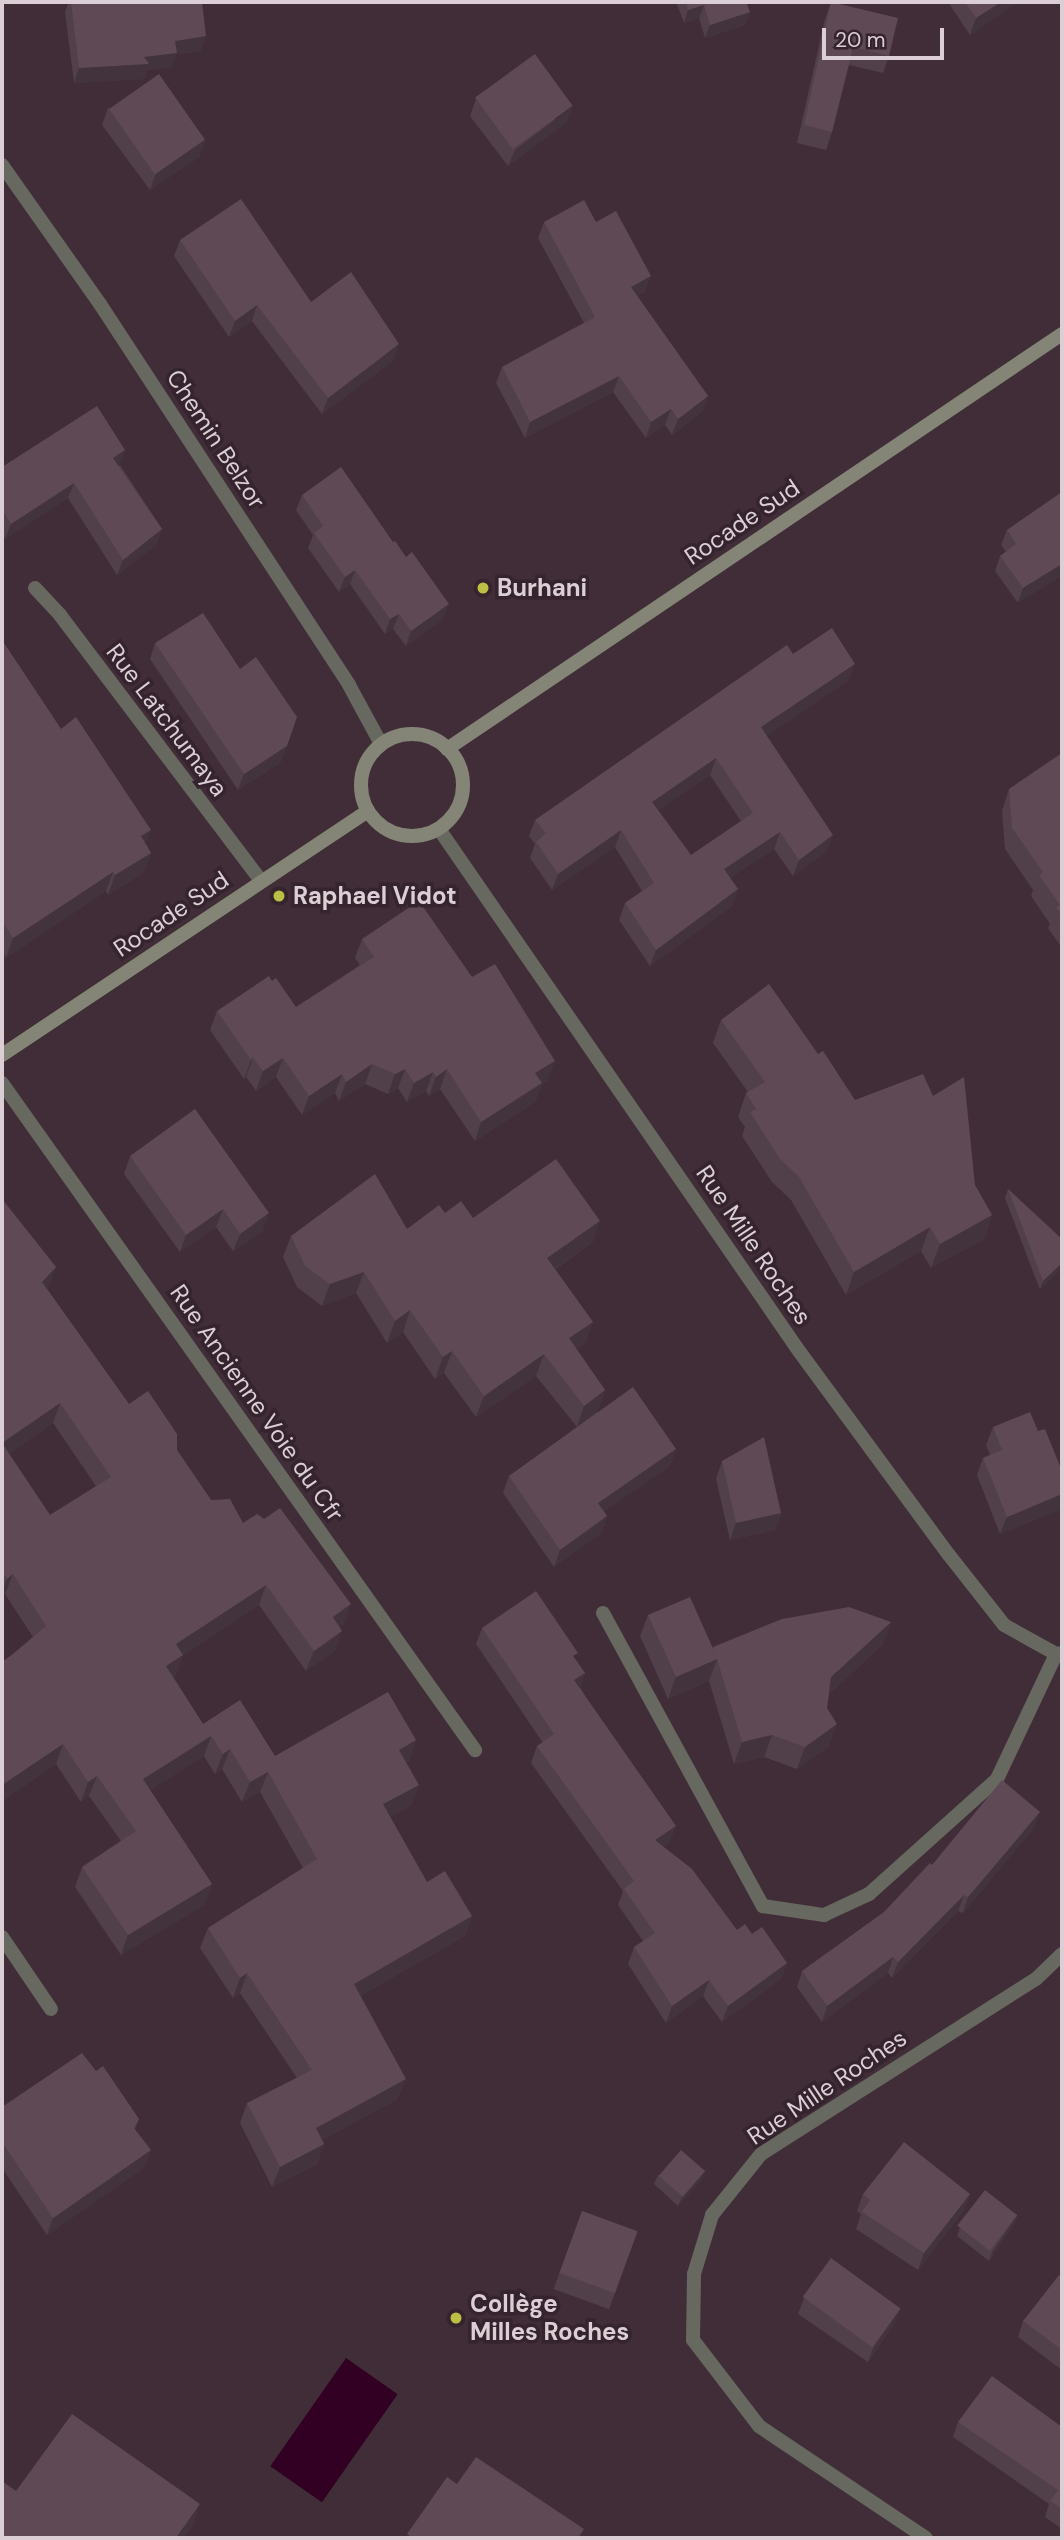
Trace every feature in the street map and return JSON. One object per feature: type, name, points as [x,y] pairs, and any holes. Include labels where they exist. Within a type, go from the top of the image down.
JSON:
[{"type":"main road","name":"Rocade Sud","points":[[447,749],[1062,334]]},
{"type":"main road","points":[[415,735],[436,740],[447,749],[460,768],[463,790],[459,806],[439,829],[408,836],[378,824],[368,811],[361,790],[364,768],[371,754],[394,737],[415,735]]},
{"type":"main road","name":"Rocade Sud","points":[[2,1055],[368,811]]},
{"type":"street","name":"Chemin Belzor","points":[[2,165],[115,327],[349,685],[381,744]]},
{"type":"street","name":"Rue Latchumaya","points":[[34,588],[60,615],[261,881]]},
{"type":"street","name":"Rue Mille Roches","points":[[439,829],[799,1351],[949,1555],[1004,1625],[1059,1653]]},
{"type":"street","name":"Rue Ancienne Voie du Cfr","points":[[2,1083],[475,1750]]},
{"type":"street","points":[[603,1613],[763,1906],[824,1916],[869,1894],[997,1779],[1059,1653]]},
{"type":"street","points":[[2,1937],[51,2009]]},
{"type":"street","name":"Rue Mille Roches","points":[[926,2538],[759,2426],[693,2340],[694,2274],[712,2215],[761,2154],[1036,1979],[1062,1954]]},
{"type":"shaded area","points":[[346,2358],[398,2394],[322,2502],[270,2466]]},
{"type":"building","points":[[71,2],[202,2],[206,36],[175,41],[177,53],[144,57],[149,64],[79,68]]},
{"type":"building","points":[[686,2],[746,2],[750,12],[710,25],[704,5],[688,10]]},
{"type":"building","points":[[831,2],[898,18],[889,56],[853,47],[832,132],[804,125]]},
{"type":"building","points":[[965,2],[1001,2],[976,18]]},
{"type":"building","points":[[535,54],[573,106],[513,149],[475,97]]},
{"type":"building","points":[[159,74],[205,140],[155,175],[109,109]]},
{"type":"building","points":[[241,199],[311,302],[351,272],[399,344],[328,398],[257,305],[235,321],[180,240]]},
{"type":"building","points":[[584,200],[596,222],[616,211],[651,276],[631,287],[708,396],[678,419],[671,409],[651,422],[619,376],[530,422],[502,367],[595,317],[544,222]]},
{"type":"building","points":[[97,406],[125,450],[113,458],[162,529],[123,560],[74,483],[11,524],[2,509],[2,467]]},
{"type":"building","points":[[341,467],[393,542],[395,541],[406,557],[412,552],[449,604],[411,631],[399,614],[390,619],[355,570],[345,577],[314,533],[323,526],[302,495]]},
{"type":"building","points":[[1062,492],[1062,564],[1023,588],[1000,556],[1016,544],[1007,530]]},
{"type":"building","points":[[203,613],[240,669],[256,657],[297,717],[287,746],[244,774],[155,643]]},
{"type":"building","points":[[832,628],[855,664],[761,727],[833,835],[799,860],[780,832],[724,869],[738,889],[656,950],[625,903],[654,883],[621,830],[558,874],[536,842],[546,833],[535,820],[787,645],[793,654]],"holes":[[[716,758],[753,813],[691,855],[652,802]]]},
{"type":"building","points":[[2,640],[61,729],[76,717],[151,830],[141,836],[151,853],[115,875],[113,872],[13,938],[2,921]]},
{"type":"building","points":[[1062,753],[1062,916],[1056,907],[1060,905],[1039,875],[1043,872],[1012,828],[1009,789]]},
{"type":"building","points":[[419,901],[472,977],[495,964],[555,1061],[535,1073],[542,1083],[481,1122],[447,1069],[436,1077],[433,1072],[414,1083],[405,1069],[395,1074],[372,1064],[346,1082],[342,1074],[309,1096],[283,1058],[263,1071],[253,1058],[251,1060],[217,1011],[269,976],[272,981],[276,978],[296,1007],[374,957],[362,939]]},
{"type":"building","points":[[769,984],[818,1054],[823,1051],[855,1100],[923,1074],[933,1096],[964,1077],[975,1185],[992,1215],[940,1244],[930,1227],[854,1272],[799,1177],[780,1159],[750,1112],[756,1109],[746,1093],[765,1082],[721,1020]]},
{"type":"building","points":[[195,1109],[269,1213],[240,1234],[223,1209],[186,1235],[130,1156]]},
{"type":"building","points":[[556,1159],[600,1221],[547,1258],[593,1322],[569,1338],[605,1390],[584,1406],[544,1354],[484,1396],[452,1351],[443,1357],[410,1310],[395,1321],[364,1272],[330,1284],[305,1266],[291,1236],[375,1174],[407,1229],[439,1205],[445,1213],[461,1201],[473,1218]]},
{"type":"building","points":[[1008,1189],[1062,1239],[1062,1263],[1043,1281]]},
{"type":"building","points":[[2,1199],[56,1267],[42,1282],[129,1404],[148,1391],[177,1434],[177,1450],[211,1500],[230,1499],[243,1523],[257,1514],[264,1519],[280,1508],[351,1604],[333,1617],[342,1631],[314,1651],[266,1585],[176,1644],[183,1655],[166,1666],[203,1724],[240,1700],[275,1756],[388,1692],[416,1740],[399,1750],[419,1785],[383,1804],[427,1882],[445,1871],[472,1916],[354,1984],[406,2079],[316,2128],[324,2144],[280,2167],[247,2103],[312,2070],[247,1973],[240,1978],[208,1928],[317,1859],[268,1772],[250,1782],[230,1749],[223,1754],[211,1736],[143,1779],[212,1884],[128,1935],[82,1867],[136,1831],[97,1776],[88,1782],[63,1744],[2,1785],[2,1662],[46,1626],[13,1574],[7,1579],[2,1572]],"holes":[[[60,1403],[111,1477],[50,1515],[2,1443]]]},
{"type":"building","points":[[633,1387],[676,1449],[598,1503],[607,1516],[560,1550],[509,1476]]},
{"type":"building","points":[[1030,1412],[1038,1431],[1045,1429],[1062,1471],[1062,1494],[1007,1517],[983,1458],[1002,1450],[993,1427]]},
{"type":"building","points":[[764,1437],[781,1513],[736,1523],[722,1461]]},
{"type":"building","points":[[536,1591],[578,1653],[573,1656],[585,1673],[574,1680],[676,1826],[655,1840],[692,1869],[737,1930],[745,1924],[752,1934],[762,1927],[787,1963],[728,2006],[709,1980],[672,2006],[634,1947],[655,1933],[624,1889],[634,1881],[537,1746],[554,1734],[482,1628]]},
{"type":"building","points":[[690,1597],[715,1653],[713,1647],[782,1619],[849,1607],[891,1622],[831,1677],[827,1708],[837,1724],[805,1747],[772,1735],[742,1742],[717,1659],[676,1677],[648,1615]]},
{"type":"building","points":[[1002,1780],[1040,1812],[968,1897],[964,1895],[898,1962],[893,1957],[827,2006],[802,1971],[884,1912],[930,1863],[932,1865]]},
{"type":"building","points":[[82,2053],[96,2071],[103,2066],[139,2119],[134,2128],[151,2150],[53,2218],[2,2142],[2,2107]]},
{"type":"building","points":[[904,2142],[970,2194],[924,2253],[862,2212],[870,2200],[863,2194]]},
{"type":"building","points":[[681,2150],[705,2171],[683,2197],[659,2176]]},
{"type":"building","points":[[985,2190],[1017,2215],[990,2251],[957,2225]]},
{"type":"building","points":[[582,2211],[637,2231],[615,2293],[559,2273]]},
{"type":"building","points":[[831,2258],[901,2309],[872,2347],[803,2297]]},
{"type":"building","points":[[1059,2275],[1062,2277],[1062,2350],[1023,2321]]},
{"type":"building","points":[[992,2376],[1062,2427],[1062,2509],[1050,2501],[1058,2490],[958,2422]]},
{"type":"building","points":[[72,2414],[200,2504],[176,2538],[2,2538],[2,2481],[16,2491]]},
{"type":"building","points":[[476,2457],[584,2529],[578,2538],[413,2538],[407,2534],[447,2477],[457,2484]]},
{"type":"place","name":"Burhani","points":[[483,588]]},
{"type":"place","name":"Raphael Vidot","points":[[279,896]]},
{"type":"place","name":"Collège Milles Roches","points":[[456,2318]]}]
